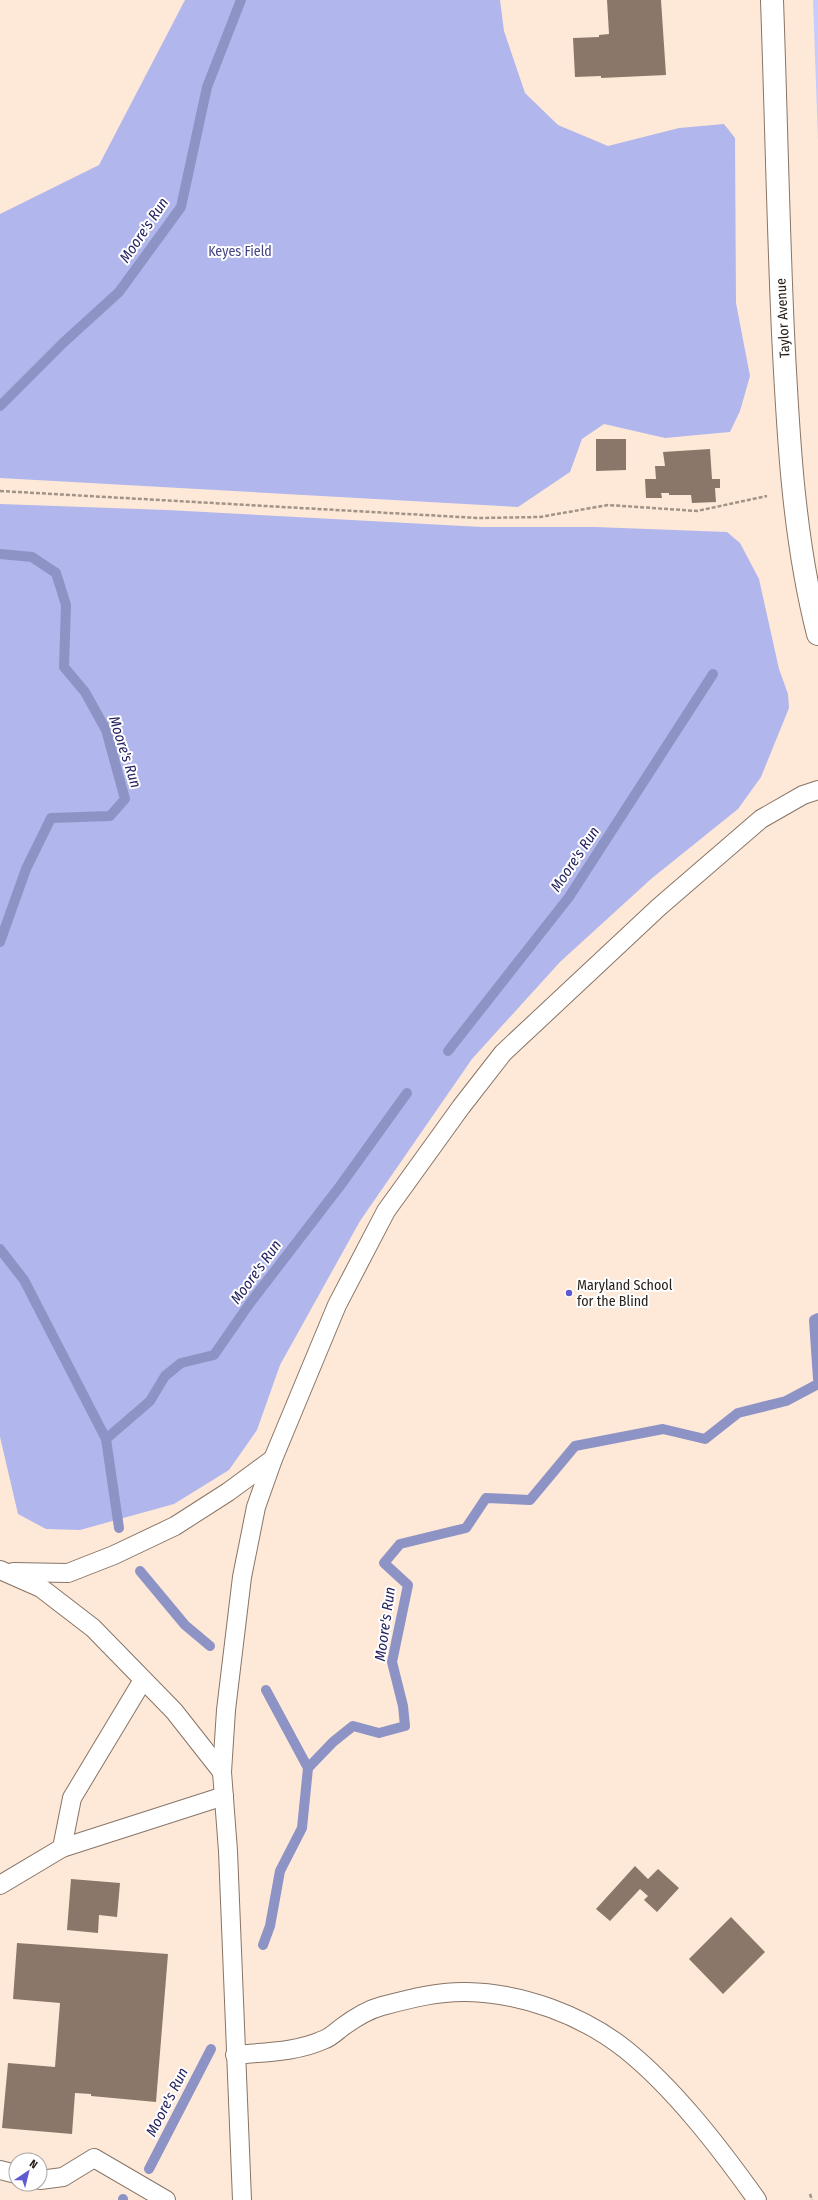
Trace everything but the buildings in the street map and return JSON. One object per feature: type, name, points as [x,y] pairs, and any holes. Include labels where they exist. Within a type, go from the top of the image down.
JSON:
[{"type":"main road","name":"Taylor Avenue","points":[[772,0],[782,306],[794,490],[802,549],[818,634]]},
{"type":"lane","points":[[242,2200],[228,1851],[222,1772],[226,1710],[242,1578],[256,1507],[273,1459],[337,1306],[386,1211],[461,1107],[504,1053],[659,907],[761,819],[803,795],[818,790]]},
{"type":"lane","points":[[2,1571],[68,1573],[114,1555],[175,1526],[273,1459]]},
{"type":"lane","points":[[2,1571],[41,1588],[93,1628],[174,1711],[222,1772]]},
{"type":"lane","points":[[62,1848],[72,1798],[143,1680]]},
{"type":"lane","points":[[0,1886],[62,1848],[224,1796]]},
{"type":"lane","points":[[235,2055],[292,2049],[324,2040],[353,2019],[379,2007],[415,1998],[466,1992],[504,1996],[537,2004],[581,2021],[624,2048],[664,2084],[734,2168],[757,2200]]},
{"type":"lane","points":[[48,2179],[62,2176],[94,2158],[166,2200]]},
{"type":"path","points":[[0,491],[478,518],[540,517],[608,505],[697,511],[794,490]]},
{"type":"path","points":[[810,2194],[812,2200]]},
{"type":"shaded area","points":[[813,0],[818,0],[818,140]]},
{"type":"green space","name":"Keyes Field","points":[[185,0],[500,0],[504,31],[525,93],[558,125],[608,146],[679,128],[724,124],[735,138],[736,303],[750,376],[740,411],[730,432],[665,438],[604,424],[582,439],[570,472],[518,507],[0,478],[0,214],[99,165]]},
{"type":"green space","points":[[0,504],[167,510],[482,527],[595,527],[727,532],[740,543],[759,579],[779,669],[788,694],[789,708],[761,777],[738,809],[651,879],[560,962],[472,1059],[360,1221],[280,1365],[257,1430],[229,1470],[174,1504],[80,1530],[46,1529],[18,1514],[0,1437]]},
{"type":"waterway","name":"Moore's Run","points":[[0,406],[63,343],[119,292],[181,207],[207,87],[241,0]]},
{"type":"waterway","name":"Moore's Run","points":[[0,554],[32,557],[56,573],[66,605],[64,667],[85,692],[106,730],[125,799],[110,816],[51,818],[26,869],[0,942]]},
{"type":"waterway","name":"Moore's Run","points":[[448,1051],[569,897],[713,674]]},
{"type":"waterway","name":"Moore's Run","points":[[106,1439],[150,1401],[165,1376],[181,1363],[214,1355],[250,1303],[340,1186],[407,1093]]},
{"type":"waterway","name":"Moore's Run","points":[[0,1249],[24,1280],[106,1439],[119,1528]]},
{"type":"waterway","name":"Moore's Run","points":[[818,1318],[814,1320],[818,1379]]},
{"type":"waterway","name":"Moore's Run","points":[[308,1768],[333,1742],[353,1726],[379,1733],[405,1726],[403,1706],[392,1662],[408,1585],[384,1563],[400,1544],[466,1528],[486,1498],[530,1500],[575,1446],[663,1429],[705,1439],[738,1413],[786,1401],[818,1384]]},
{"type":"waterway","name":"Moore's Run","points":[[140,1571],[185,1625],[210,1646]]},
{"type":"waterway","name":"Moore's Run","points":[[263,1945],[270,1926],[280,1871],[302,1828],[308,1768],[266,1690]]},
{"type":"waterway","name":"Moore's Run","points":[[149,2169],[211,2049]]},
{"type":"place","name":"Maryland School for the Blind","points":[[569,1293]]}]
